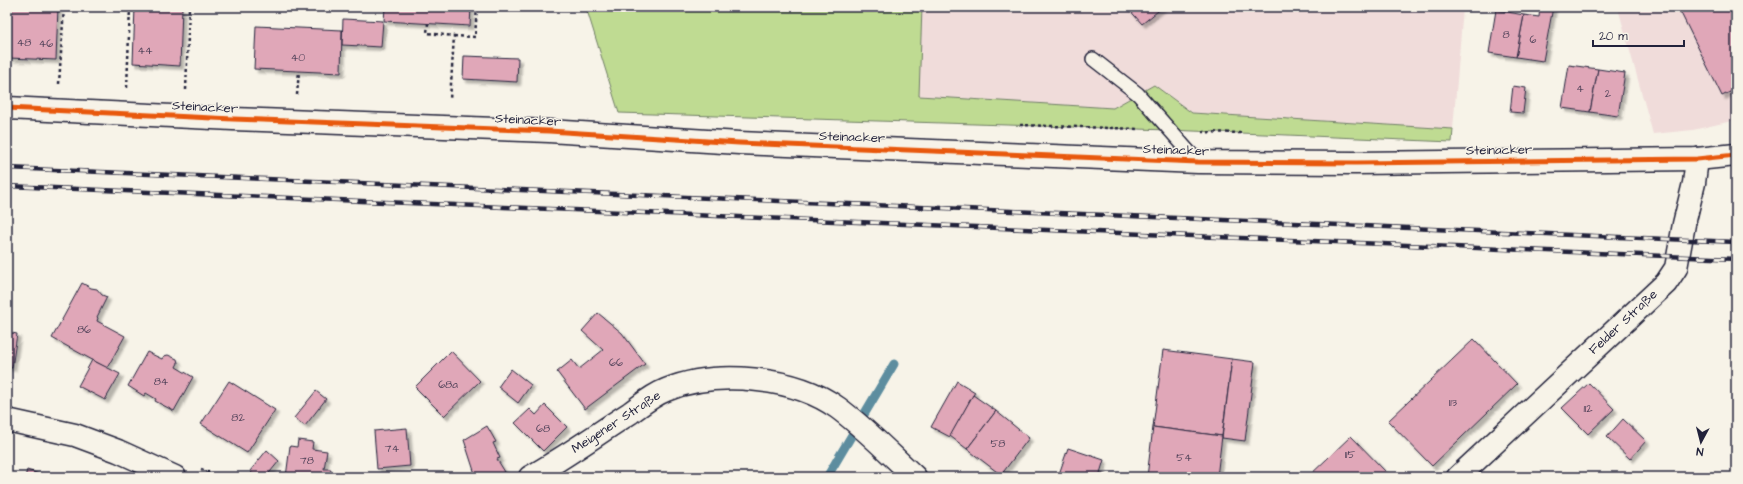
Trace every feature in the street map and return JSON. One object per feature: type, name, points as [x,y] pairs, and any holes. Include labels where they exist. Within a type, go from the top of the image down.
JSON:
[{"type":"street","name":"Steinacker","points":[[7,108],[233,119],[549,131],[747,143],[1198,162],[1341,163],[1697,159]]},
{"type":"street","points":[[1697,159],[1736,155]]},
{"type":"street","name":"Felder Straße","points":[[1458,477],[1666,283],[1676,268],[1684,224],[1694,183],[1697,159]]},
{"type":"street","name":"Meigener Straße","points":[[530,477],[664,390],[692,382],[713,379],[767,381],[805,392],[837,408],[874,438],[914,477]]},
{"type":"street","points":[[7,420],[75,435],[118,451],[175,477]]},
{"type":"lane","points":[[1093,59],[1138,94],[1198,162]]},
{"type":"path","points":[[59,84],[64,7]]},
{"type":"path","points":[[127,88],[130,7]]},
{"type":"path","points":[[186,91],[189,7]]},
{"type":"path","points":[[428,23],[427,33],[475,37],[477,7]]},
{"type":"path","points":[[450,105],[454,36]]},
{"type":"path","points":[[297,97],[299,71]]},
{"type":"shaded area","points":[[922,7],[1473,7],[1463,8],[1453,129],[1192,113],[1154,85],[1113,108],[918,96]]},
{"type":"shaded area","points":[[1616,7],[1736,7],[1736,120],[1693,130],[1653,134],[1618,8]]},
{"type":"green space","points":[[586,7],[922,7],[919,96],[1113,108],[1154,85],[1192,113],[1453,129],[1452,142],[1169,130],[619,113]]},
{"type":"building","points":[[11,7],[58,7],[56,60],[9,58]]},
{"type":"building","points":[[135,7],[182,7],[180,66],[133,63]]},
{"type":"building","points":[[385,7],[471,7],[470,26],[384,21]]},
{"type":"building","points":[[1127,7],[1163,7],[1142,24]]},
{"type":"building","points":[[1540,7],[1553,7],[1543,61],[1516,57],[1524,15],[1539,17]]},
{"type":"building","points":[[1678,7],[1736,7],[1736,89],[1722,96]]},
{"type":"building","points":[[1496,10],[1524,15],[1516,57],[1489,53]]},
{"type":"building","points":[[343,19],[383,21],[381,47],[342,45]]},
{"type":"building","points":[[256,26],[342,30],[341,73],[254,69]]},
{"type":"building","points":[[464,56],[518,58],[517,82],[463,79]]},
{"type":"building","points":[[1569,65],[1598,69],[1590,112],[1562,108]]},
{"type":"building","points":[[1598,69],[1625,73],[1618,116],[1590,112]]},
{"type":"building","points":[[1513,86],[1526,88],[1523,113],[1510,112]]},
{"type":"building","points":[[82,283],[91,288],[97,289],[102,295],[107,297],[97,317],[97,321],[125,336],[107,368],[52,338]]},
{"type":"building","points":[[598,313],[622,333],[645,364],[585,409],[557,372],[572,360],[579,369],[603,350],[582,331]]},
{"type":"building","points":[[7,332],[17,334],[12,368],[7,367]]},
{"type":"building","points":[[1474,339],[1517,384],[1432,466],[1388,421]]},
{"type":"building","points":[[1163,350],[1232,359],[1222,436],[1153,427]]},
{"type":"building","points":[[451,351],[480,381],[444,416],[415,387]]},
{"type":"building","points":[[147,352],[162,359],[164,356],[168,355],[177,359],[178,363],[176,367],[193,377],[174,411],[155,401],[156,399],[146,393],[144,396],[128,386]]},
{"type":"building","points":[[1232,359],[1255,362],[1245,441],[1222,438]]},
{"type":"building","points":[[92,360],[120,374],[105,400],[78,386]]},
{"type":"building","points":[[511,369],[531,385],[518,403],[498,387]]},
{"type":"building","points":[[229,381],[275,410],[247,453],[201,424]]},
{"type":"building","points":[[957,381],[975,392],[950,437],[931,427]]},
{"type":"building","points":[[1589,383],[1614,409],[1588,434],[1562,408]]},
{"type":"building","points":[[316,391],[326,399],[305,426],[294,418]]},
{"type":"building","points":[[973,395],[996,411],[967,449],[950,436]]},
{"type":"building","points":[[545,405],[567,427],[543,451],[515,423],[530,409],[536,415]]},
{"type":"building","points":[[996,411],[1029,438],[1001,475],[967,449]]},
{"type":"building","points":[[1623,419],[1646,441],[1630,459],[1607,437]]},
{"type":"building","points":[[487,426],[496,442],[493,443],[500,458],[497,459],[505,472],[495,477],[476,477],[464,440]]},
{"type":"building","points":[[1153,427],[1222,436],[1217,477],[1147,477]]},
{"type":"building","points":[[407,428],[410,466],[377,469],[374,431]]},
{"type":"building","points":[[1351,436],[1386,472],[1381,477],[1308,477]]},
{"type":"building","points":[[298,440],[313,442],[312,449],[327,451],[324,469],[331,469],[330,477],[286,477],[290,446],[297,447]]},
{"type":"building","points":[[1068,448],[1104,460],[1100,473],[1106,475],[1106,477],[1058,477]]},
{"type":"building","points":[[267,450],[279,461],[266,477],[256,477],[250,471]]},
{"type":"building","points":[[27,470],[49,477],[25,477]]},
{"type":"waterway","points":[[827,477],[894,364]]},
{"type":"railway","points":[[7,168],[1736,242]]},
{"type":"railway","points":[[7,186],[1736,259]]},
{"type":"cycle path","points":[[7,108],[233,119],[549,131],[739,143],[1198,162],[1356,163],[1697,159],[1736,155]]}]
